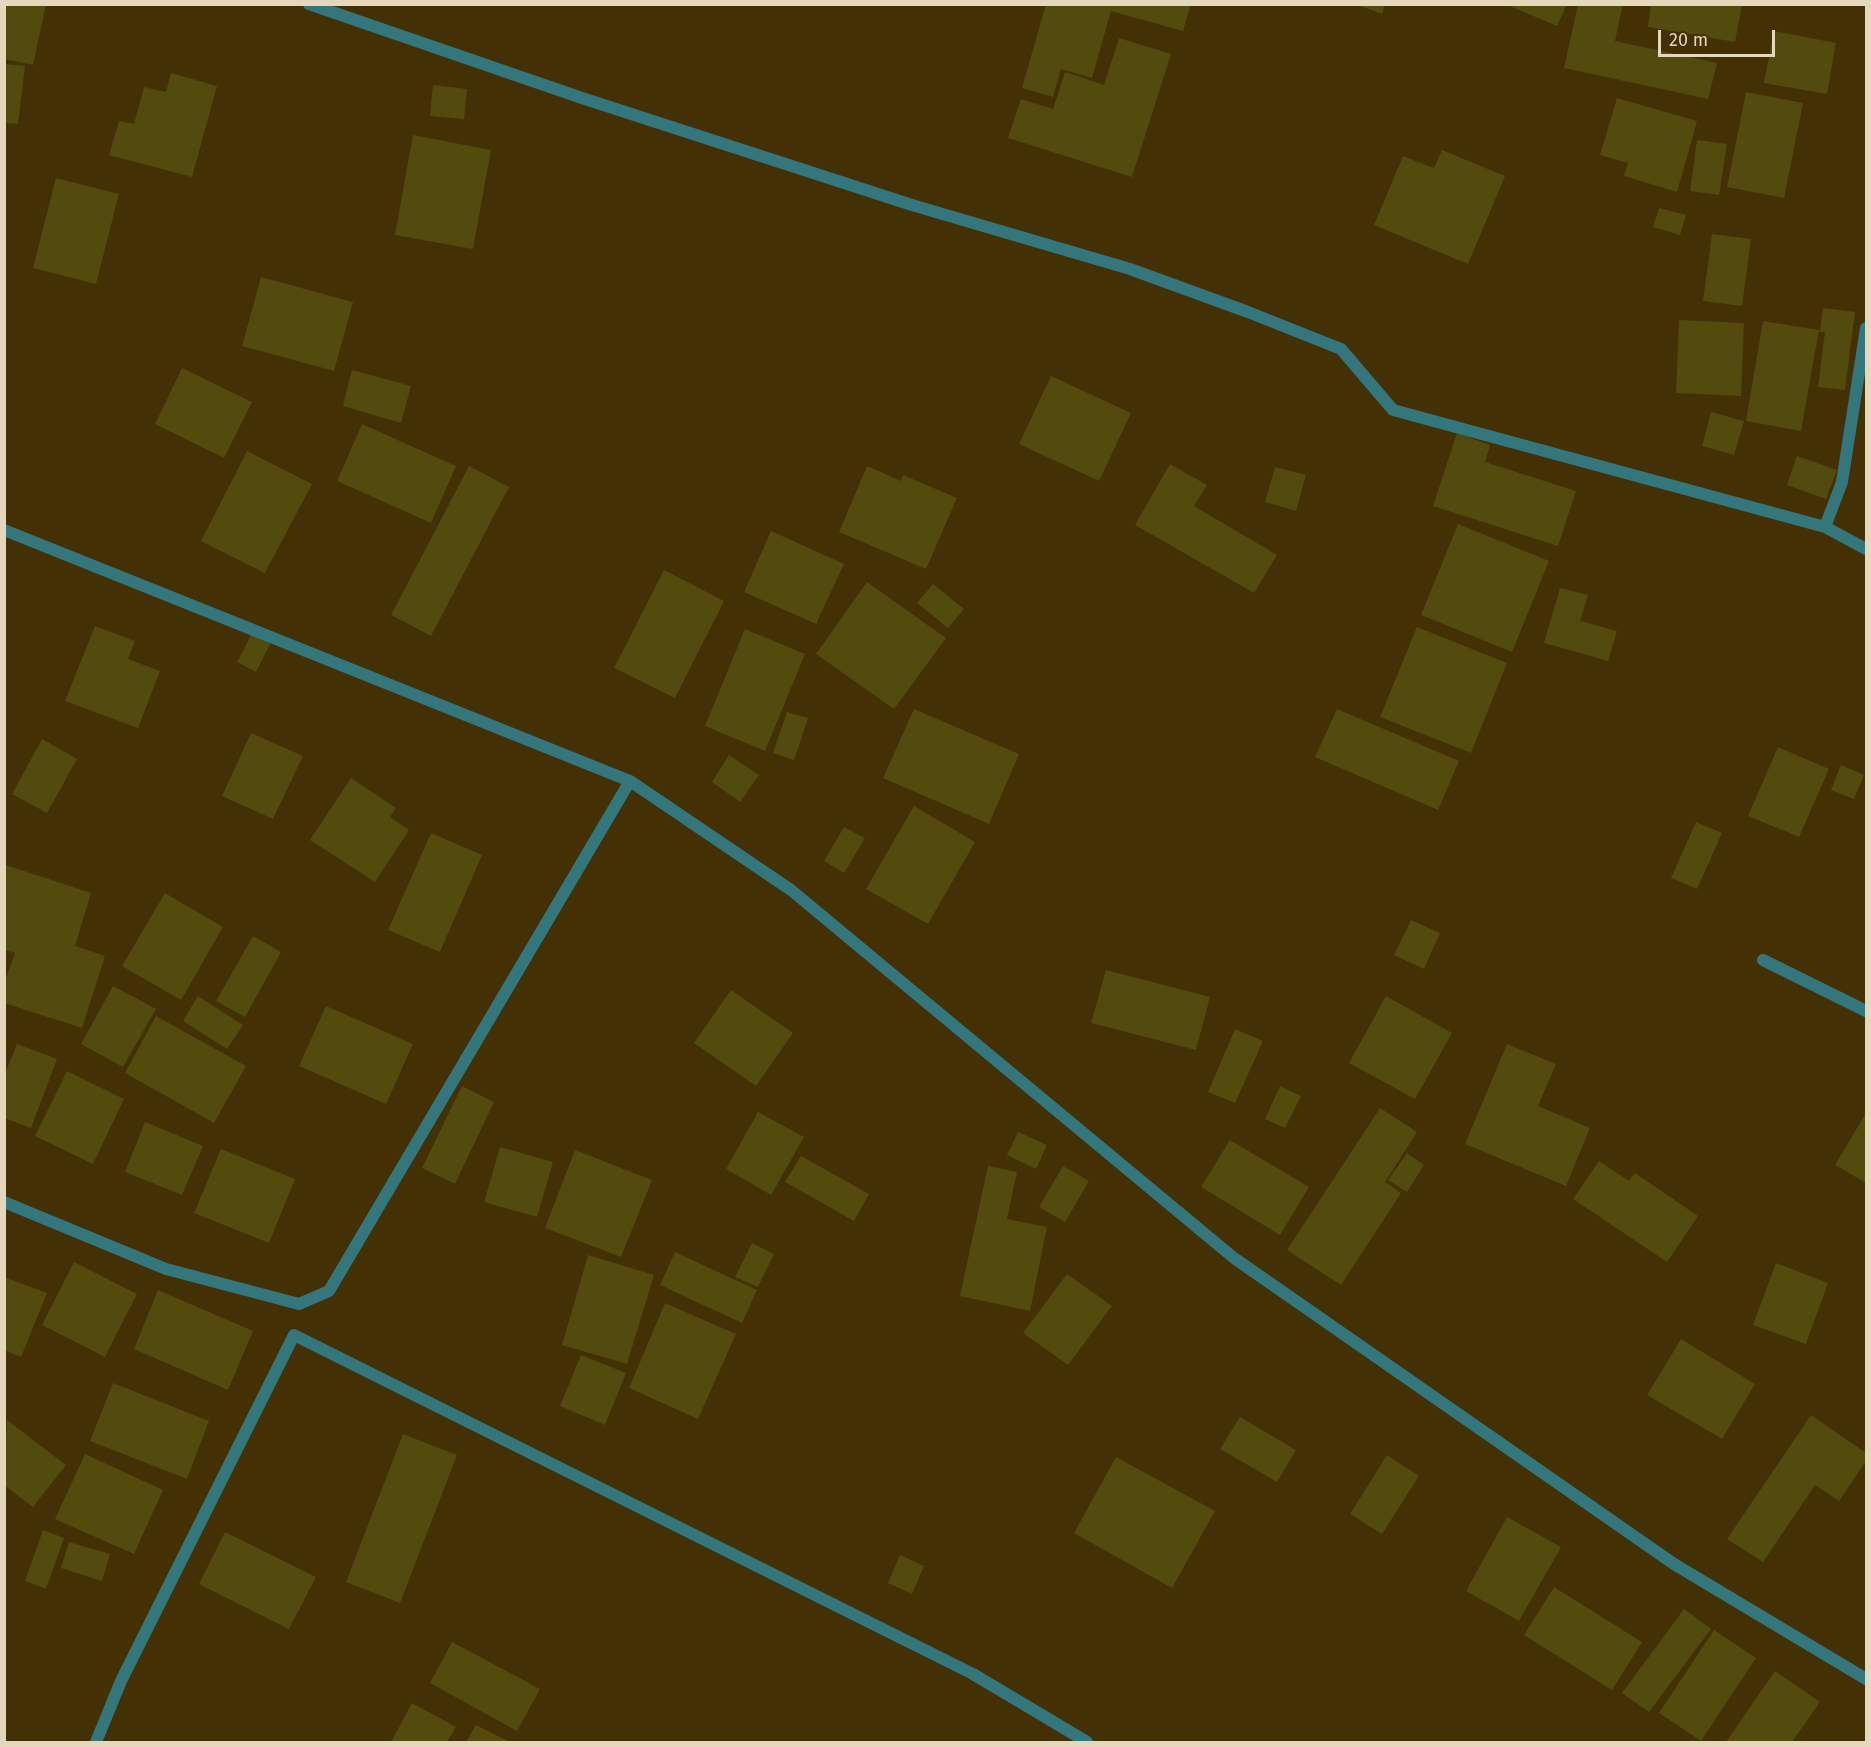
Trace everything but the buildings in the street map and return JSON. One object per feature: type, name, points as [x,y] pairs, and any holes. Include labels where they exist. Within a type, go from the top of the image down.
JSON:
[{"type":"street","points":[[309,4],[582,98],[901,202],[1130,268],[1248,312],[1341,350],[1393,410],[1825,527],[1866,549]]},
{"type":"street","points":[[1825,527],[1842,482],[1866,328]]},
{"type":"street","points":[[4,530],[630,781],[791,890],[1234,1258],[1674,1564],[1866,1679]]},
{"type":"street","points":[[4,1203],[166,1269],[299,1304],[329,1291],[630,781]]},
{"type":"street","points":[[1763,960],[1866,1011]]},
{"type":"street","points":[[96,1743],[121,1681],[294,1335],[973,1674],[1087,1743]]}]
